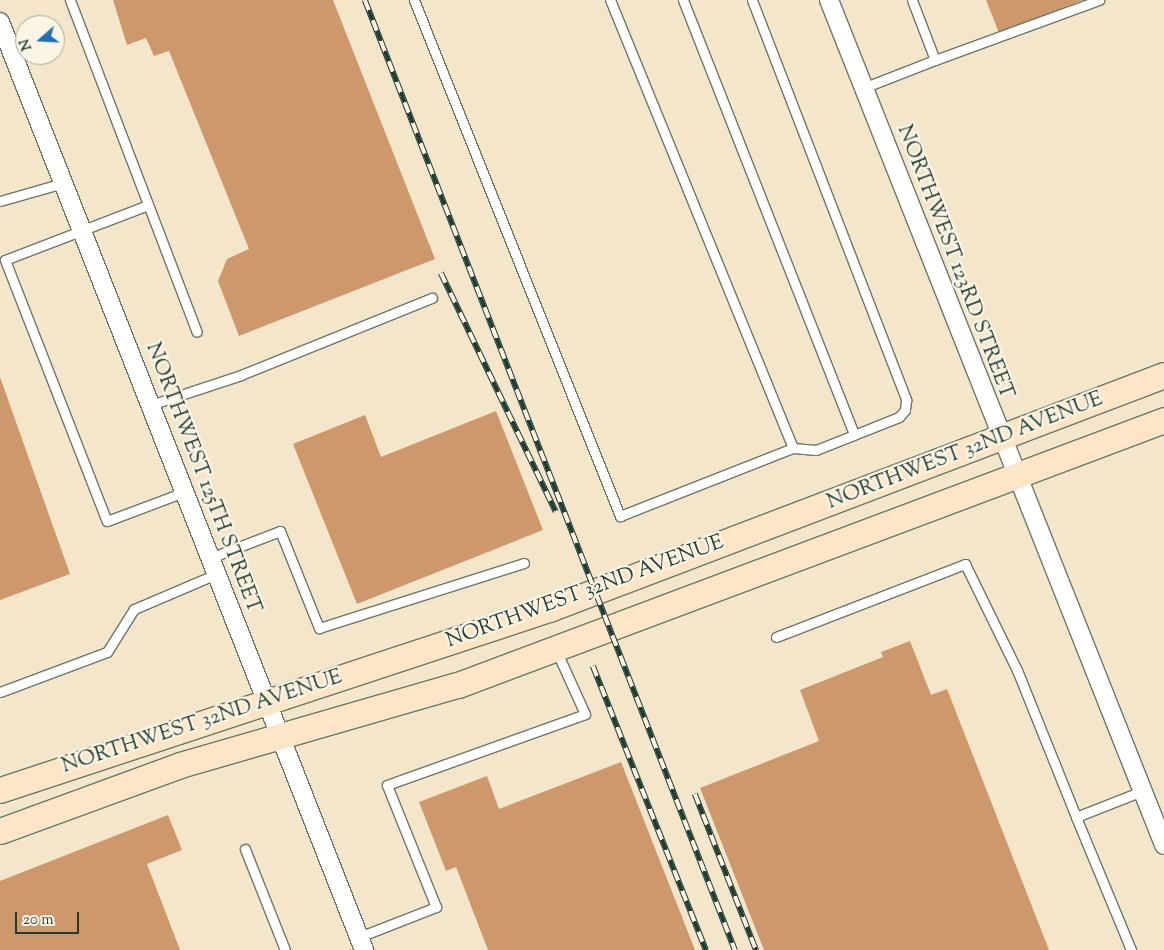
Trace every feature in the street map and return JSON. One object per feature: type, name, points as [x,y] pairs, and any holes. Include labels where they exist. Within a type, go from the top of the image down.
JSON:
[{"type":"main road","name":"NORTHWEST 32ND AVENUE","points":[[0,790],[266,700],[549,609],[1164,375]]},
{"type":"main road","name":"NORTHWEST 32ND AVENUE","points":[[0,831],[180,765],[458,685],[556,650],[1164,420]]},
{"type":"street","name":"NORTHWEST 123RD STREET","points":[[829,0],[1000,437],[1164,846]]},
{"type":"street","name":"NORTHWEST 125TH STREET","points":[[0,22],[362,943]]},
{"type":"lane","points":[[70,0],[197,332]]},
{"type":"lane","points":[[414,0],[620,516],[793,448],[816,450],[906,410],[903,386],[752,0]]},
{"type":"lane","points":[[610,0],[793,448]]},
{"type":"lane","points":[[683,0],[854,434]]},
{"type":"lane","points":[[912,0],[935,60]]},
{"type":"lane","points":[[863,88],[1099,0]]},
{"type":"lane","points":[[0,201],[63,183]]},
{"type":"lane","points":[[148,205],[5,260],[107,520],[184,492]]},
{"type":"lane","points":[[150,405],[241,375],[432,298]]},
{"type":"lane","points":[[0,692],[107,652],[134,609],[280,531],[319,628],[524,563]]},
{"type":"lane","points":[[776,637],[965,564],[1017,670],[1131,950]]},
{"type":"lane","points":[[362,943],[436,907],[387,785],[585,714],[556,650]]},
{"type":"lane","points":[[1076,817],[1142,791]]},
{"type":"lane","points":[[245,848],[286,950]]},
{"type":"building","points":[[113,0],[333,0],[435,259],[239,336],[218,281],[227,259],[249,249],[169,51],[154,56],[146,38],[127,45]]},
{"type":"building","points":[[986,0],[1083,0],[999,33]]},
{"type":"building","points":[[0,377],[70,574],[0,600]]},
{"type":"building","points":[[496,411],[543,530],[357,604],[293,444],[365,415],[381,457]]},
{"type":"building","points":[[910,641],[931,695],[947,689],[1049,950],[764,950],[700,788],[819,741],[800,690],[883,657],[881,652]]},
{"type":"building","points":[[621,762],[695,950],[488,950],[456,867],[446,871],[419,802],[487,776],[499,809]]},
{"type":"building","points":[[168,815],[182,850],[147,864],[180,950],[0,950],[0,881]]},
{"type":"railway","points":[[365,0],[735,950]]},
{"type":"railway","points":[[441,273],[556,512]]},
{"type":"railway","points":[[593,666],[706,950]]},
{"type":"railway","points":[[695,794],[756,950]]}]
